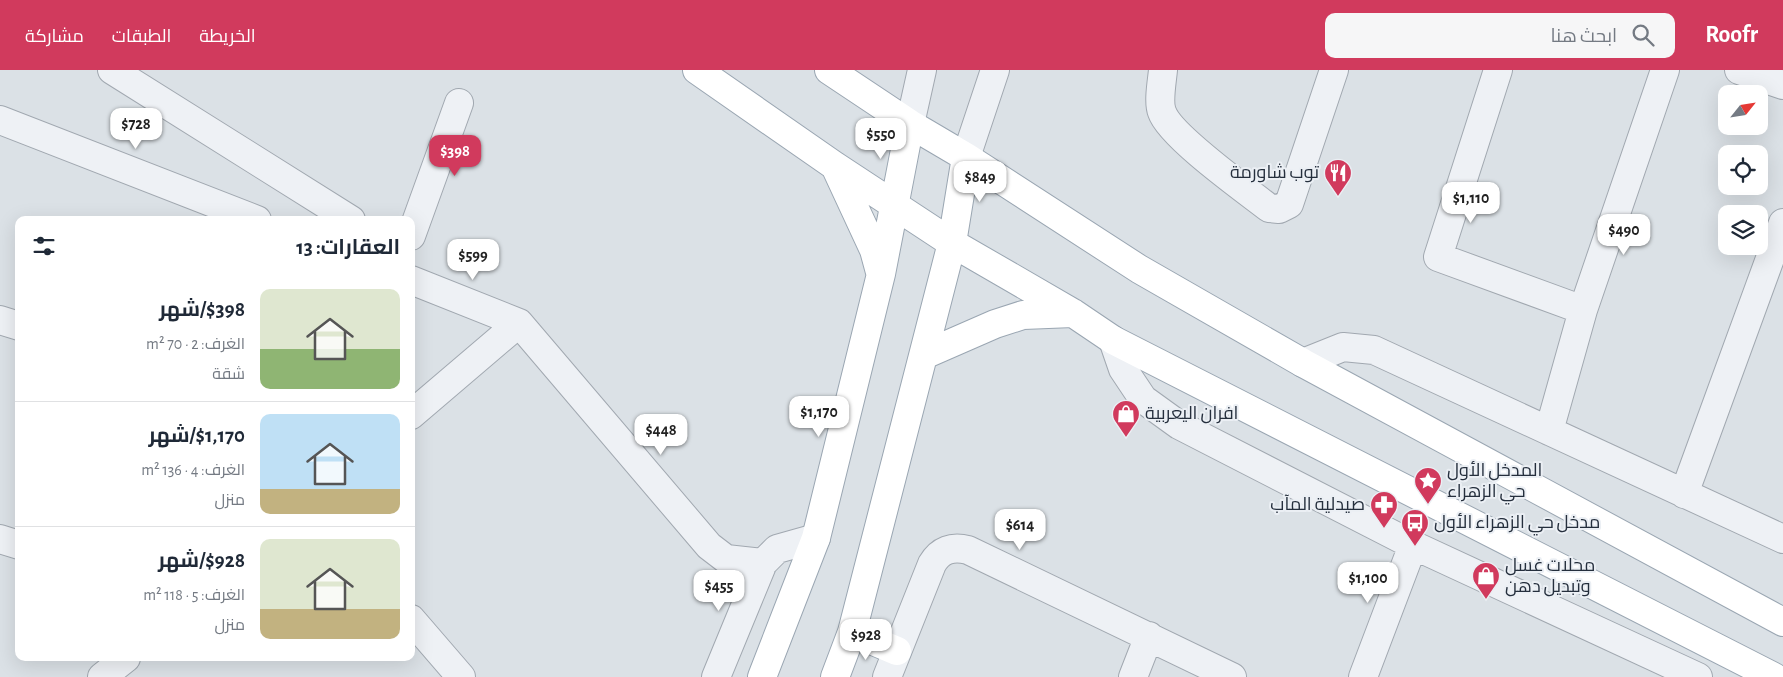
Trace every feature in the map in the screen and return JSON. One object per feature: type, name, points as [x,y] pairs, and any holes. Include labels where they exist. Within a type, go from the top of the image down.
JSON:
[{"type":"main road","points":[[697,70],[835,166],[952,243],[1073,313],[1113,340],[1774,677]]},
{"type":"main road","points":[[829,70],[910,124],[966,157],[1139,269],[1303,363],[1783,622]]},
{"type":"main road","points":[[762,677],[816,538],[881,274],[910,124]]},
{"type":"main road","points":[[835,677],[852,632],[924,356],[952,243],[966,157]]},
{"type":"main road","points":[[835,166],[874,250],[881,274]]},
{"type":"main road","points":[[924,356],[995,324],[1023,315],[1073,313]]},
{"type":"main road","points":[[852,632],[897,651]]},
{"type":"street","points":[[112,70],[345,216]]},
{"type":"street","points":[[910,124],[922,70]]},
{"type":"street","points":[[966,157],[995,70]]},
{"type":"street","points":[[1164,70],[1161,85],[1162,112],[1177,134],[1269,208],[1279,209],[1289,204],[1334,70]]},
{"type":"street","points":[[1498,70],[1438,257],[1583,310]]},
{"type":"street","points":[[1549,431],[1583,310],[1665,70]]},
{"type":"street","points":[[1739,70],[1783,85]]},
{"type":"street","points":[[415,225],[459,103]]},
{"type":"street","points":[[0,120],[247,216]]},
{"type":"street","points":[[1684,494],[1783,223]]},
{"type":"street","points":[[415,282],[519,323],[709,546],[726,559],[763,563]]},
{"type":"street","points":[[0,320],[15,325]]},
{"type":"street","points":[[415,412],[519,323]]},
{"type":"street","points":[[1113,340],[1123,369],[1143,399],[1179,425],[1413,545],[1698,677]]},
{"type":"street","points":[[1303,363],[1343,347],[1374,350],[1783,538]]},
{"type":"street","points":[[716,677],[763,563],[777,549],[816,538]]},
{"type":"street","points":[[0,539],[15,545]]},
{"type":"street","points":[[1363,677],[1413,545]]},
{"type":"street","points":[[887,677],[936,556],[943,551],[960,548],[968,550],[1232,677]]},
{"type":"street","points":[[415,625],[461,677]]},
{"type":"street","points":[[1133,677],[1148,636]]},
{"type":"street","points":[[103,677],[122,661]]},
{"type":"place","name":"توب شاورمة","points":[[1338,197]]},
{"type":"place","name":"افران اليعربية","points":[[1126,438]]},
{"type":"place","name":"المدخل الأول حي الزهراء","points":[[1428,505]]},
{"type":"place","name":"صيدلية المآب","points":[[1384,529]]},
{"type":"place","name":"مدخل حي الزهراء الأول","points":[[1415,547]]},
{"type":"place","name":"محلات غسل وتبديل دهن","points":[[1486,600]]}]
